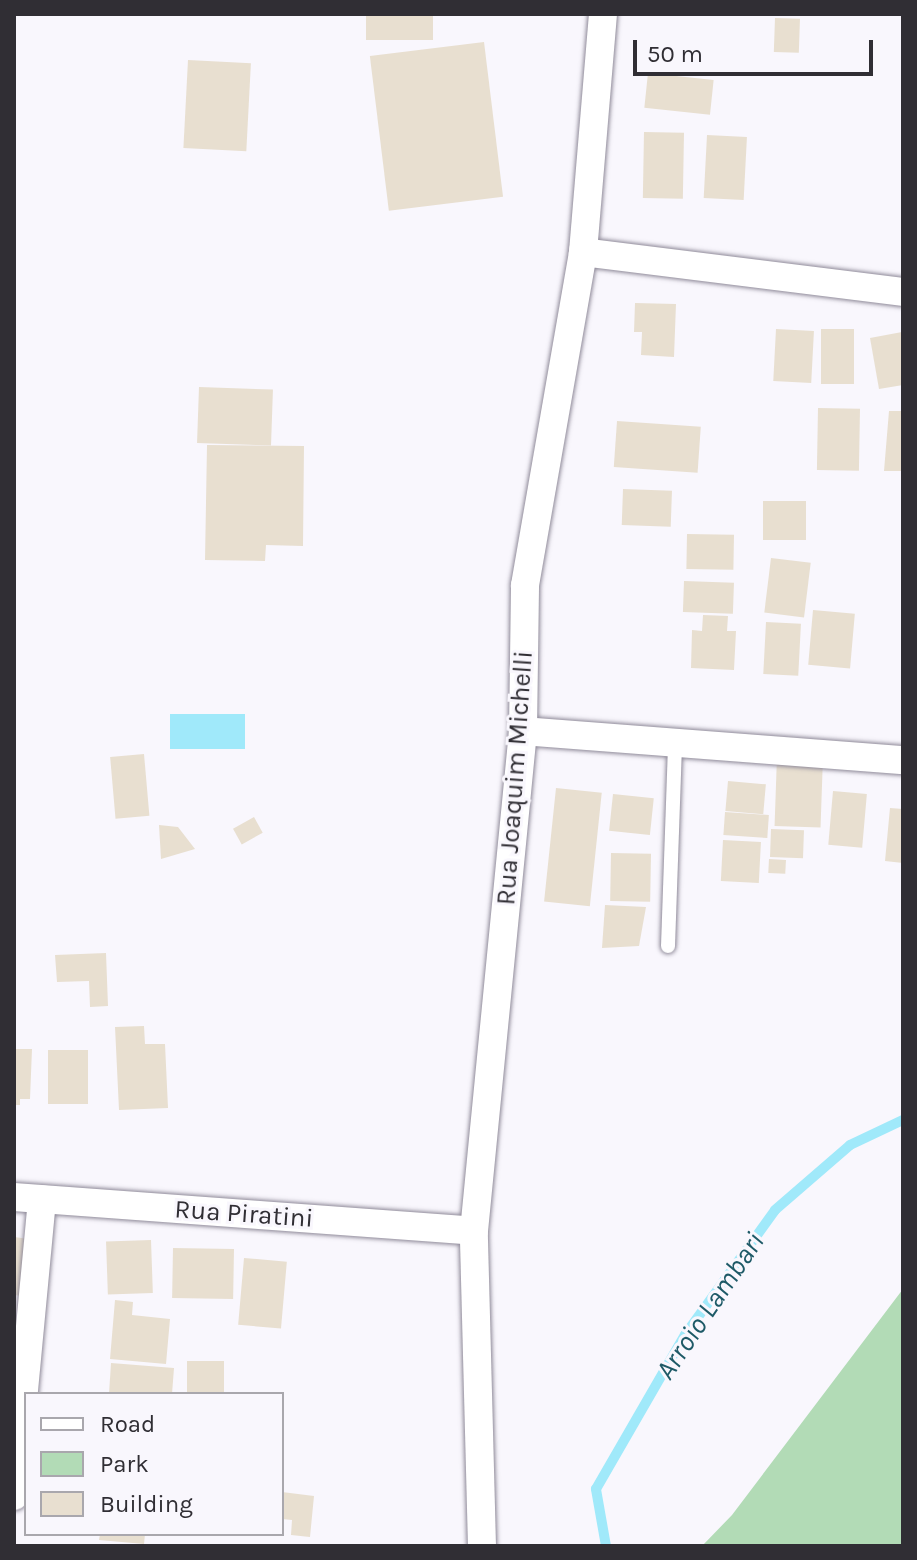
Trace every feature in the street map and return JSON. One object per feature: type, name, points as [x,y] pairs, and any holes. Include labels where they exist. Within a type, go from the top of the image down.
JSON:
[{"type":"street","name":"Rua Joaquim Michelli","points":[[482,1546],[474,1231],[523,731],[525,585],[583,252],[603,14]]},
{"type":"street","points":[[583,252],[903,292]]},
{"type":"street","points":[[523,731],[903,760]]},
{"type":"street","name":"Rua Piratini","points":[[14,1197],[474,1231]]},
{"type":"street","points":[[14,1496],[42,1199]]},
{"type":"lane","points":[[668,946],[675,742]]},
{"type":"green space","points":[[903,1289],[903,1546],[702,1546],[732,1515]]},
{"type":"water","points":[[170,714],[245,714],[245,749],[170,749]]},
{"type":"building","points":[[366,14],[433,14],[433,40],[366,40]]},
{"type":"building","points":[[775,18],[800,19],[799,53],[774,52]]},
{"type":"building","points":[[484,42],[503,197],[389,211],[370,56]]},
{"type":"building","points":[[188,60],[251,63],[246,151],[183,148]]},
{"type":"building","points":[[648,73],[714,80],[710,115],[644,108]]},
{"type":"building","points":[[644,132],[684,133],[683,199],[643,198]]},
{"type":"building","points":[[707,135],[747,137],[744,200],[704,198]]},
{"type":"building","points":[[635,303],[676,304],[674,357],[641,355],[642,332],[634,332]]},
{"type":"building","points":[[776,329],[814,331],[811,383],[773,381]]},
{"type":"building","points":[[821,329],[854,329],[854,384],[821,384]]},
{"type":"building","points":[[902,332],[903,385],[879,389],[870,338]]},
{"type":"building","points":[[199,387],[273,390],[271,446],[197,443]]},
{"type":"building","points":[[818,408],[860,409],[859,471],[817,470]]},
{"type":"building","points":[[889,411],[903,411],[903,471],[884,471]]},
{"type":"building","points":[[617,421],[701,427],[698,473],[614,467]]},
{"type":"building","points":[[207,445],[304,446],[303,546],[266,545],[265,561],[205,560]]},
{"type":"building","points":[[623,489],[672,491],[671,527],[622,525]]},
{"type":"building","points":[[763,501],[806,501],[806,540],[763,540]]},
{"type":"building","points":[[687,534],[734,535],[733,570],[686,569]]},
{"type":"building","points":[[771,558],[811,563],[804,617],[764,613]]},
{"type":"building","points":[[684,581],[734,583],[733,614],[683,612]]},
{"type":"building","points":[[813,610],[855,614],[850,668],[808,665]]},
{"type":"building","points":[[703,615],[728,616],[727,631],[736,631],[734,670],[691,668],[692,630],[702,631]]},
{"type":"building","points":[[766,622],[801,624],[798,676],[763,674]]},
{"type":"building","points":[[144,754],[149,816],[116,819],[110,757]]},
{"type":"building","points":[[777,756],[823,758],[821,828],[775,826]]},
{"type":"building","points":[[728,781],[766,784],[763,814],[725,811]]},
{"type":"building","points":[[556,788],[602,793],[590,906],[544,901]]},
{"type":"building","points":[[833,791],[867,794],[862,848],[828,845]]},
{"type":"building","points":[[613,794],[654,798],[650,835],[609,831]]},
{"type":"building","points":[[890,808],[903,809],[903,863],[885,861]]},
{"type":"building","points":[[725,812],[769,815],[767,838],[723,835]]},
{"type":"building","points":[[254,817],[263,833],[242,844],[233,829]]},
{"type":"building","points":[[159,825],[178,827],[195,849],[161,859]]},
{"type":"building","points":[[771,829],[804,830],[803,858],[770,857]]},
{"type":"building","points":[[723,840],[761,842],[759,883],[721,881]]},
{"type":"building","points":[[611,853],[651,854],[650,902],[610,901]]},
{"type":"building","points":[[769,859],[786,860],[785,874],[768,873]]},
{"type":"building","points":[[605,905],[646,907],[639,946],[602,948]]},
{"type":"building","points":[[106,953],[108,1006],[90,1007],[89,981],[57,982],[55,955]]},
{"type":"building","points":[[144,1026],[145,1044],[165,1044],[168,1108],[119,1110],[115,1027]]},
{"type":"building","points":[[14,1049],[32,1049],[30,1099],[20,1099],[20,1105],[14,1105]]},
{"type":"building","points":[[48,1050],[88,1050],[88,1104],[48,1104]]},
{"type":"building","points":[[14,1237],[29,1239],[23,1296],[14,1295]]},
{"type":"building","points":[[151,1240],[153,1293],[108,1295],[106,1242]]},
{"type":"building","points":[[173,1248],[234,1249],[233,1299],[172,1298]]},
{"type":"building","points":[[244,1258],[287,1262],[281,1328],[238,1325]]},
{"type":"building","points":[[115,1300],[133,1302],[132,1315],[170,1319],[166,1364],[110,1359]]},
{"type":"building","points":[[187,1361],[224,1361],[224,1392],[187,1392]]},
{"type":"building","points":[[111,1363],[174,1368],[172,1392],[109,1392]]},
{"type":"building","points":[[284,1492],[314,1496],[310,1537],[291,1535],[292,1520],[284,1519]]},
{"type":"building","points":[[100,1536],[145,1536],[144,1544],[99,1540]]},
{"type":"waterway","name":"Arroio Lambari","points":[[606,1546],[596,1489],[685,1335],[775,1210],[850,1145],[903,1120]]}]
